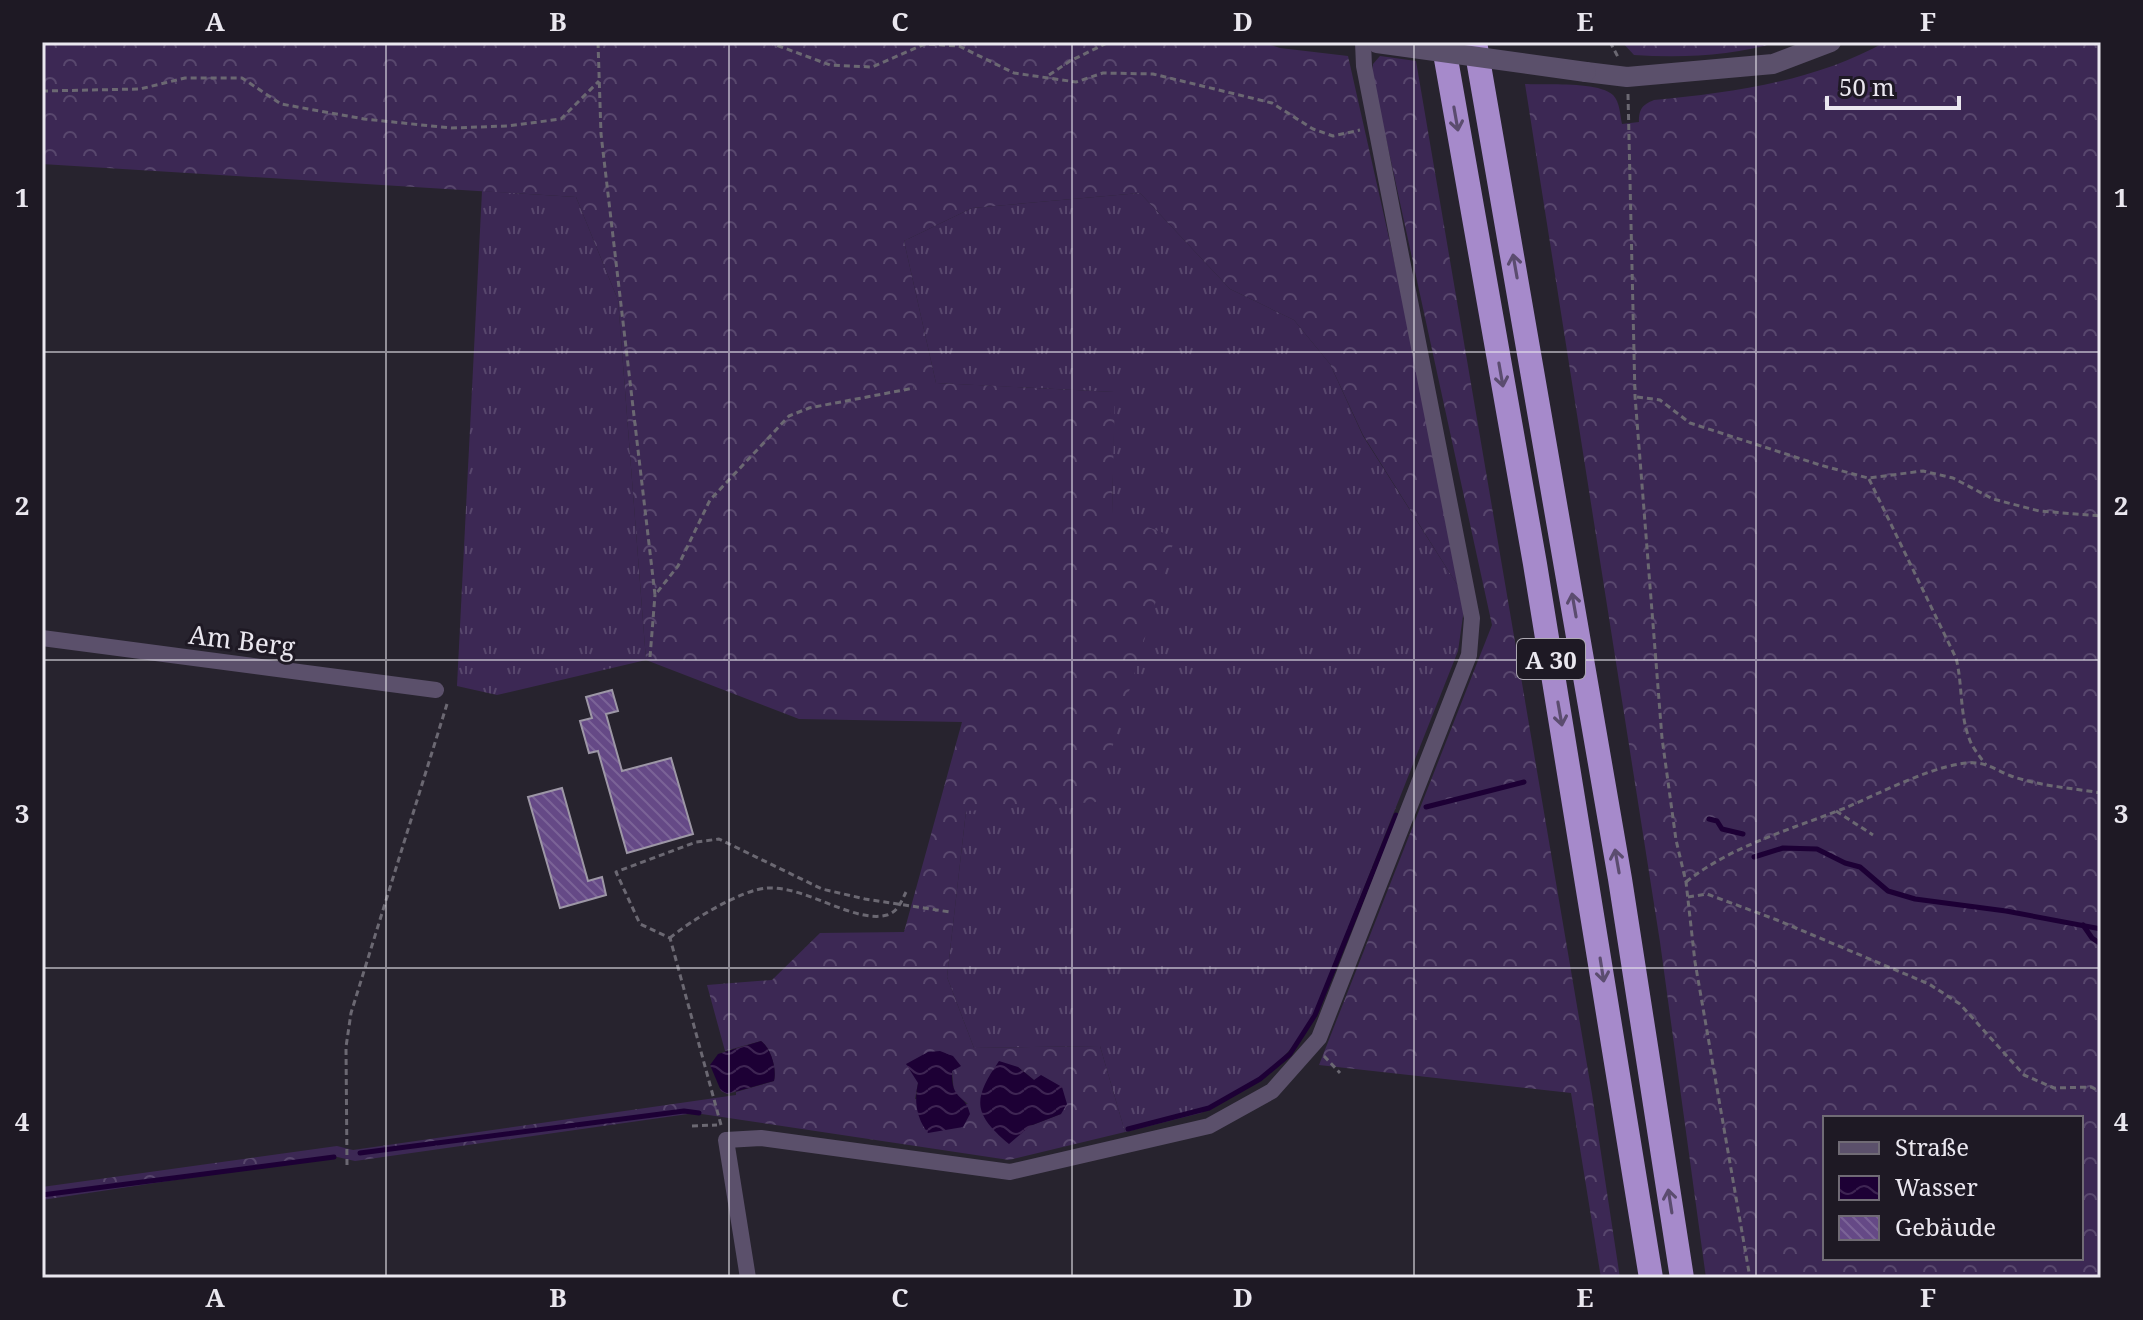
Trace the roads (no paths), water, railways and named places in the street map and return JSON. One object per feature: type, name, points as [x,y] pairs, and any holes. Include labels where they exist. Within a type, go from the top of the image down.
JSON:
[{"type":"highway","name":"A 30","points":[[1443,42],[1548,642],[1651,1278]]},
{"type":"highway","name":"A 30","points":[[1475,42],[1615,848],[1682,1278]]},
{"type":"street","points":[[748,1278],[726,1140],[761,1138],[1010,1172],[1209,1126],[1272,1091],[1319,1038],[1469,655],[1472,618],[1364,66],[1369,42],[1627,77],[1773,64],[1831,42]]},
{"type":"street","name":"Am Berg","points":[[42,638],[444,690]]},
{"type":"water","points":[[761,1041],[772,1059],[774,1081],[727,1094],[721,1091],[710,1065],[718,1054]]},
{"type":"water","points":[[940,1051],[953,1056],[961,1066],[952,1071],[952,1081],[970,1114],[963,1127],[928,1133],[917,1109],[918,1083],[906,1064],[928,1052]]},
{"type":"water","points":[[999,1061],[1018,1067],[1034,1080],[1041,1075],[1062,1087],[1067,1104],[1061,1114],[1030,1126],[1009,1144],[988,1123],[980,1105],[984,1086]]},
{"type":"waterway","points":[[1426,807],[1524,782]]},
{"type":"waterway","points":[[1128,1129],[1209,1108],[1260,1079],[1290,1054],[1315,1015],[1396,815]]},
{"type":"waterway","points":[[1709,819],[1717,821],[1722,829],[1743,834]]},
{"type":"waterway","points":[[1754,857],[1783,848],[1817,849],[1860,867],[1888,891],[1915,899],[2006,911],[2101,929]]},
{"type":"waterway","points":[[2083,925],[2092,938],[2101,944]]},
{"type":"waterway","points":[[360,1153],[684,1111],[699,1113]]},
{"type":"waterway","points":[[42,1195],[334,1157]]}]
